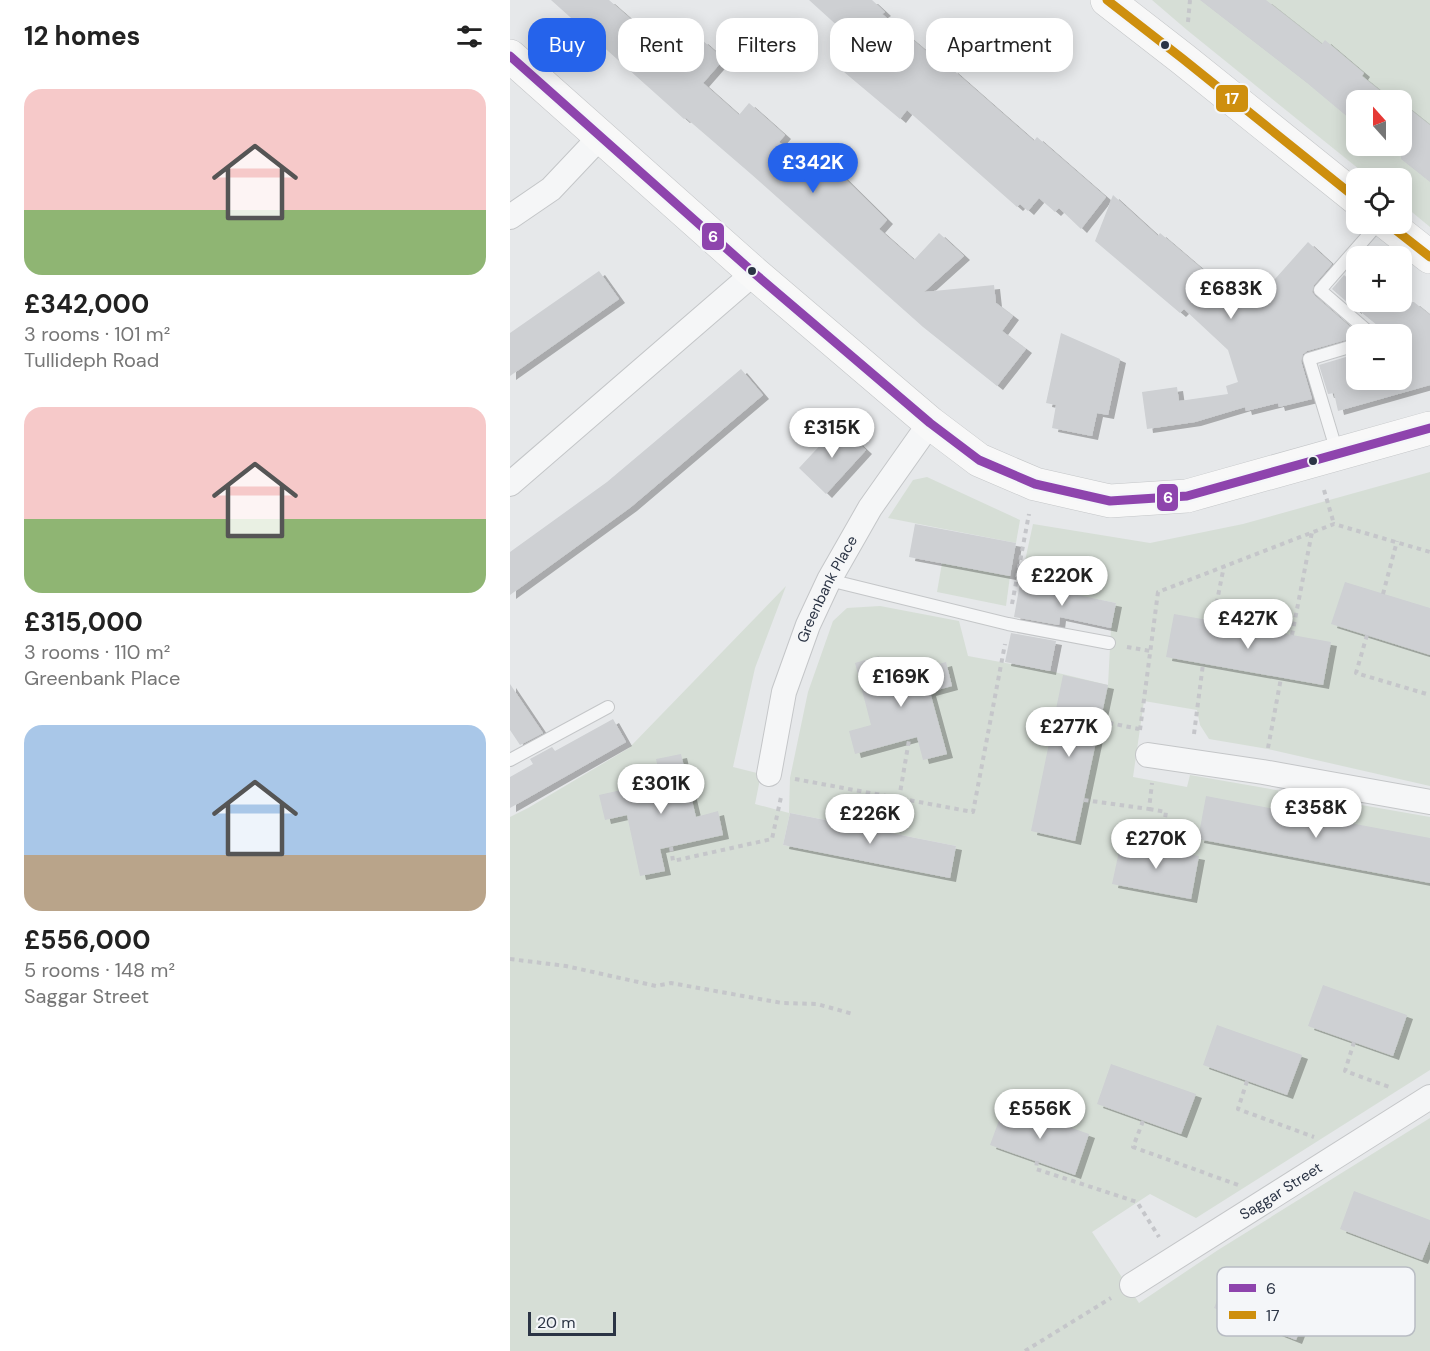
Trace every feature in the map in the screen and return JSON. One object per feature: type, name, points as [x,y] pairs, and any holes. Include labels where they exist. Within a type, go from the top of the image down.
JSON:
[{"type":"street","points":[[1107,0],[1346,190]]},
{"type":"street","points":[[510,56],[754,273],[930,423],[979,460],[1035,484],[1110,501],[1187,496],[1430,428]]},
{"type":"street","points":[[510,217],[551,189],[602,136]]},
{"type":"street","points":[[1401,234],[1430,257]]},
{"type":"street","points":[[510,484],[754,273]]},
{"type":"street","name":"Greenbank Place","points":[[777,776],[784,692],[808,626],[829,580],[870,508],[930,423]]},
{"type":"street","points":[[1152,756],[1263,772],[1430,802]]},
{"type":"street","name":"Saggar Street","points":[[1132,1285],[1420,1103]]},
{"type":"lane","points":[[1359,324],[1320,290],[1369,234]]},
{"type":"lane","points":[[1338,454],[1309,359],[1346,348]]},
{"type":"lane","points":[[829,580],[1008,624],[1109,643]]},
{"type":"lane","points":[[510,760],[608,707]]},
{"type":"path","points":[[671,847],[673,861],[772,839],[777,776],[973,812],[1035,484]]},
{"type":"path","points":[[1149,809],[1152,756],[1139,729],[1158,592],[1334,524],[1430,552]]},
{"type":"path","points":[[1292,635],[1312,532]]},
{"type":"path","points":[[1383,594],[1397,542]]},
{"type":"path","points":[[1213,621],[1224,566]]},
{"type":"path","points":[[1367,635],[1356,673],[1430,695]]},
{"type":"path","points":[[1191,762],[1203,664]]},
{"type":"path","points":[[1263,772],[1281,678]]},
{"type":"path","points":[[1100,721],[1139,729]]},
{"type":"path","points":[[899,799],[909,740]]},
{"type":"path","points":[[1083,800],[1166,812],[1160,849]]},
{"type":"path","points":[[510,959],[566,966],[656,986],[671,983],[782,1004],[817,1004],[853,1014]]},
{"type":"path","points":[[1354,1042],[1345,1071],[1398,1090],[1420,1103]]},
{"type":"path","points":[[1247,1081],[1238,1109],[1320,1139],[1331,1159]]},
{"type":"path","points":[[1143,1121],[1133,1147],[1244,1188],[1256,1207]]},
{"type":"path","points":[[1037,1161],[1036,1169],[1137,1202],[1173,1259]]},
{"type":"path","points":[[1025,1351],[1132,1285]]},
{"type":"shaded area","points":[[1152,0],[1430,0],[1430,227],[1412,212],[1412,168],[1358,168]]},
{"type":"shaded area","points":[[1430,472],[1430,786],[1268,749],[1209,739],[1200,725],[1197,710],[1144,701],[1133,777],[1187,787],[1190,775],[1430,817],[1430,1070],[1196,1218],[1150,1194],[1092,1232],[1139,1303],[1218,1250],[1430,1118],[1430,1351],[510,1351],[510,817],[629,748],[786,586],[755,668],[733,767],[761,774],[755,804],[789,813],[790,778],[808,692],[833,621],[847,608],[880,606],[959,621],[968,656],[1050,671],[1108,685],[1111,628],[1116,603],[1020,584],[1033,524],[1150,543],[1243,524]],"holes":[[[790,813],[956,846],[950,878],[783,845]]]},
{"type":"shaded area","points":[[927,477],[1020,520],[1016,543],[888,518],[913,480]]},
{"type":"shaded area","points":[[942,563],[1010,576],[1006,606],[937,592]]},
{"type":"building","points":[[551,0],[609,0],[630,18],[618,18],[618,60],[606,49],[606,18],[571,18]]},
{"type":"building","points":[[809,0],[872,0],[885,12],[882,14],[887,18],[830,18]]},
{"type":"building","points":[[1200,0],[1266,0],[1322,44],[1325,40],[1364,73],[1362,76],[1380,90],[1346,90],[1346,116]]},
{"type":"building","points":[[914,41],[926,51],[926,72],[955,72],[1034,141],[1037,137],[1106,197],[1081,229],[1059,208],[1055,212],[1039,198],[1028,211],[1020,204],[1017,207],[907,110],[900,119],[844,72],[914,72]]},
{"type":"building","points":[[704,42],[716,52],[716,68],[703,83],[739,115],[749,103],[785,135],[779,142],[813,173],[825,159],[887,220],[879,229],[914,260],[939,233],[964,256],[924,292],[994,285],[996,303],[1013,316],[1002,331],[1026,349],[997,386],[923,327],[751,174],[686,118],[684,119],[631,72],[704,72]]},
{"type":"building","points":[[1412,111],[1430,125],[1430,182],[1401,159],[1401,156],[1412,156]]},
{"type":"building","points":[[1113,195],[1158,236],[1160,233],[1221,285],[1225,280],[1230,285],[1236,278],[1258,298],[1308,242],[1332,264],[1314,285],[1312,292],[1347,324],[1346,340],[1303,354],[1301,361],[1312,399],[1279,407],[1278,403],[1246,411],[1245,407],[1195,422],[1147,429],[1142,392],[1177,387],[1179,401],[1228,394],[1226,386],[1238,382],[1228,350],[1184,309],[1180,313],[1095,241]]},
{"type":"building","points":[[599,271],[619,299],[510,376],[510,333]]},
{"type":"building","points":[[1344,275],[1346,277],[1346,301],[1332,289]]},
{"type":"building","points":[[1412,302],[1414,302],[1430,315],[1430,385],[1338,411],[1334,393],[1328,394],[1319,365],[1346,357],[1346,390],[1412,390],[1412,324],[1376,324],[1361,312],[1412,312]]},
{"type":"building","points":[[1061,333],[1120,359],[1108,415],[1097,413],[1092,436],[1052,428],[1056,405],[1046,403]]},
{"type":"building","points":[[741,369],[763,395],[631,507],[510,595],[510,552],[607,482]]},
{"type":"building","points":[[839,425],[866,450],[826,494],[799,468]]},
{"type":"building","points":[[915,524],[1016,543],[1010,576],[909,557]]},
{"type":"building","points":[[1345,582],[1430,608],[1430,655],[1331,624]]},
{"type":"building","points":[[1020,583],[1116,603],[1111,628],[1060,617],[1059,625],[1014,617]]},
{"type":"building","points":[[1174,614],[1331,642],[1323,685],[1166,657]]},
{"type":"building","points":[[1011,633],[1056,641],[1050,671],[1005,662]]},
{"type":"building","points":[[879,656],[885,679],[946,662],[952,686],[930,692],[947,754],[923,760],[917,737],[855,754],[849,731],[871,725],[855,663]]},
{"type":"building","points":[[1063,675],[1108,685],[1075,841],[1031,831]]},
{"type":"building","points":[[510,684],[543,733],[520,745],[510,730]]},
{"type":"building","points":[[613,719],[626,742],[510,808],[510,777],[533,764],[530,759],[552,747],[555,751]]},
{"type":"building","points":[[681,754],[696,817],[718,811],[723,835],[660,849],[665,871],[640,876],[627,815],[605,820],[599,795],[661,781],[656,759]]},
{"type":"building","points":[[1206,796],[1430,838],[1430,883],[1198,839]]},
{"type":"building","points":[[790,813],[956,846],[950,878],[783,845]]},
{"type":"building","points":[[1121,842],[1199,856],[1191,899],[1112,884]]},
{"type":"building","points":[[1323,985],[1407,1015],[1393,1056],[1308,1026]]},
{"type":"building","points":[[1217,1025],[1302,1055],[1287,1095],[1203,1065]]},
{"type":"building","points":[[1111,1064],[1196,1094],[1181,1134],[1097,1104]]},
{"type":"building","points":[[1005,1104],[1089,1134],[1075,1175],[990,1145]]},
{"type":"building","points":[[1354,1191],[1430,1220],[1430,1240],[1422,1260],[1340,1229]]},
{"type":"building","points":[[1286,1336],[1298,1336],[1296,1340]]},
{"type":"transit line","name":"17","points":[[1107,0],[1346,190]]},
{"type":"transit line","name":"6","points":[[510,56],[754,273],[930,423],[979,460],[1035,484],[1110,501],[1187,496],[1430,428]]},
{"type":"transit line","name":"17","points":[[1401,234],[1430,257]]}]
